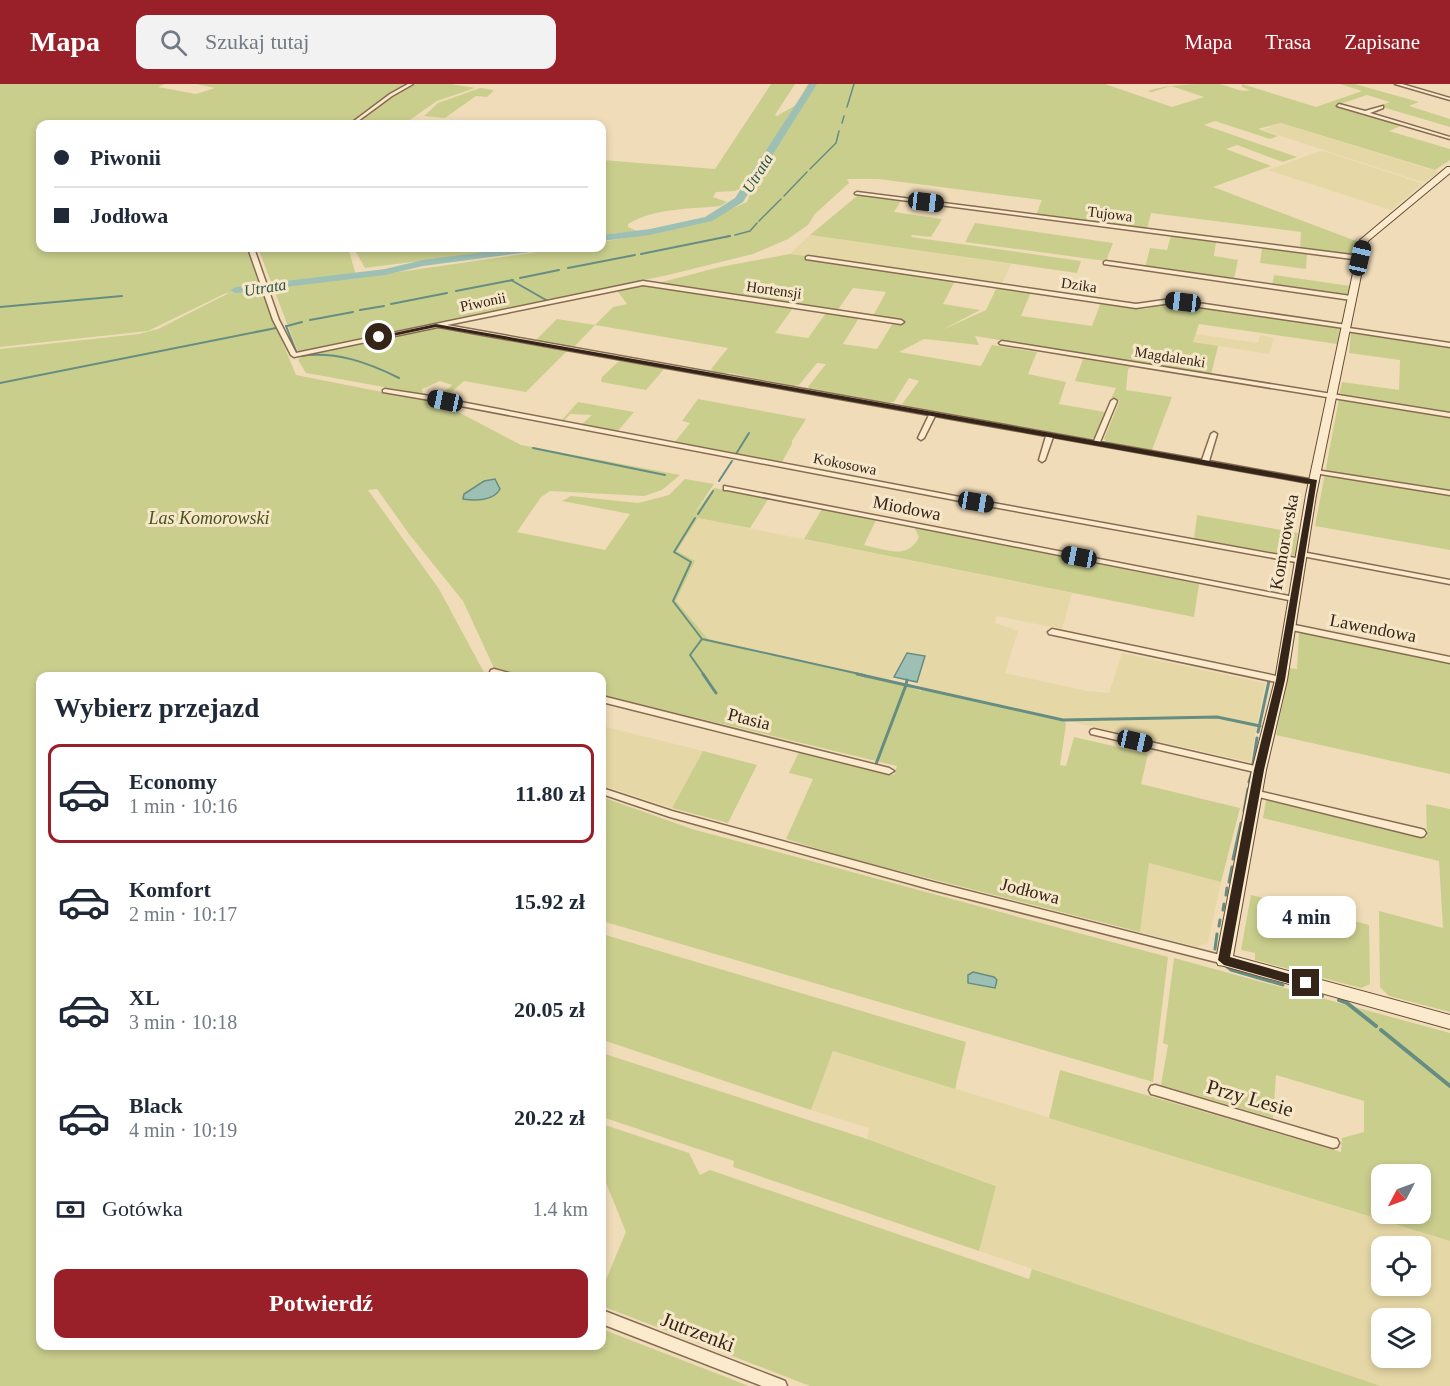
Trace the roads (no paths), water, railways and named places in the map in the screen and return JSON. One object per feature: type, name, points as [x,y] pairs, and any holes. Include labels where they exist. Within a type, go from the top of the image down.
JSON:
[{"type":"street","points":[[358,120],[408,84]]},
{"type":"street","points":[[1397,84],[1450,99]]},
{"type":"street","points":[[1339,105],[1450,138]]},
{"type":"street","points":[[1365,113],[1381,107]]},
{"type":"street","name":"Komorowska","points":[[1224,960],[1254,793],[1281,680],[1315,477],[1364,240],[1450,169]]},
{"type":"street","name":"Tujowa","points":[[857,193],[1360,258]]},
{"type":"street","name":"Piwonii","points":[[252,252],[276,320],[294,355],[643,283]]},
{"type":"street","name":"Dzika","points":[[808,258],[1136,306],[1171,300],[1450,345]]},
{"type":"street","points":[[1106,263],[1352,298]]},
{"type":"street","name":"Hortensji","points":[[643,283],[901,322]]},
{"type":"street","points":[[436,326],[1205,463],[1450,494]]},
{"type":"street","name":"Magdalenki","points":[[1002,344],[1450,415]]},
{"type":"street","name":"Kokosowa","points":[[385,391],[424,396],[948,497],[1450,582]]},
{"type":"street","points":[[1096,443],[1114,401]]},
{"type":"street","points":[[921,438],[933,414]]},
{"type":"street","points":[[1205,463],[1214,434]]},
{"type":"street","points":[[1042,460],[1050,435]]},
{"type":"street","name":"Miodowa","points":[[727,488],[1294,599]]},
{"type":"street","name":"Lawendowa","points":[[1290,627],[1450,660]]},
{"type":"street","points":[[1052,632],[1281,680]]},
{"type":"street","name":"Ptasia","points":[[606,700],[889,771]]},
{"type":"street","points":[[1094,732],[1259,770]]},
{"type":"street","name":"Jodłowa","points":[[606,792],[681,818],[945,889],[1224,960],[1450,1022]]},
{"type":"street","points":[[1254,793],[1421,832]]},
{"type":"street","name":"Przy Lesie","points":[[1155,1090],[1334,1143]]},
{"type":"street","name":"Jutrzenki","points":[[606,1319],[780,1386]]},
{"type":"water","points":[[495,479],[500,489],[493,496],[478,500],[463,499],[464,494],[484,481]]},
{"type":"water","points":[[907,653],[925,656],[917,682],[894,677]]},
{"type":"water","points":[[973,972],[994,977],[997,980],[995,988],[968,983],[968,975]]},
{"type":"waterway","name":"Utrata","points":[[606,238],[650,232],[708,219],[739,200],[813,84]]},
{"type":"waterway","points":[[847,107],[854,84]]},
{"type":"waterway","points":[[842,123],[844,116]]},
{"type":"waterway","points":[[810,169],[836,143],[839,131]]},
{"type":"waterway","points":[[784,196],[807,172]]},
{"type":"waterway","points":[[759,221],[781,199]]},
{"type":"waterway","points":[[735,235],[750,231],[757,223]]},
{"type":"waterway","points":[[641,254],[730,236],[728,236]]},
{"type":"waterway","name":"Utrata","points":[[236,290],[385,272],[423,263],[507,252]]},
{"type":"waterway","points":[[568,268],[635,255]]},
{"type":"waterway","points":[[520,278],[559,270]]},
{"type":"waterway","points":[[456,291],[512,280]]},
{"type":"waterway","points":[[512,280],[546,300]]},
{"type":"waterway","points":[[391,304],[447,293]]},
{"type":"waterway","points":[[0,307],[122,296]]},
{"type":"waterway","points":[[360,310],[384,306]]},
{"type":"waterway","points":[[310,320],[353,312]]},
{"type":"waterway","points":[[287,326],[302,322]]},
{"type":"waterway","points":[[286,326],[296,351]]},
{"type":"waterway","points":[[0,383],[276,328]]},
{"type":"waterway","points":[[300,356],[326,355],[351,359],[399,378]]},
{"type":"waterway","points":[[736,454],[749,433]]},
{"type":"waterway","points":[[533,448],[665,475]]},
{"type":"waterway","points":[[719,481],[732,461]]},
{"type":"waterway","points":[[698,514],[713,491]]},
{"type":"waterway","points":[[695,518],[674,552],[691,562],[673,601],[702,639]]},
{"type":"waterway","points":[[702,639],[864,675]]},
{"type":"waterway","points":[[702,639],[690,655],[704,675]]},
{"type":"waterway","points":[[703,674],[716,693]]},
{"type":"waterway","points":[[857,674],[906,685]]},
{"type":"waterway","points":[[906,685],[907,680]]},
{"type":"waterway","points":[[1259,726],[1269,681]]},
{"type":"waterway","points":[[876,764],[906,685]]},
{"type":"waterway","points":[[906,685],[1063,720],[1217,717],[1259,726]]},
{"type":"waterway","points":[[1258,732],[1259,726]]},
{"type":"waterway","points":[[1253,764],[1257,738]]},
{"type":"waterway","points":[[1249,782],[1252,772]]},
{"type":"waterway","points":[[1244,811],[1248,789]]},
{"type":"waterway","points":[[1233,859],[1241,823]]},
{"type":"waterway","points":[[1229,882],[1232,867]]},
{"type":"waterway","points":[[1226,895],[1227,888]]},
{"type":"waterway","points":[[1223,910],[1224,904]]},
{"type":"waterway","points":[[1219,926],[1220,920]]},
{"type":"waterway","points":[[1215,949],[1217,934]]},
{"type":"waterway","points":[[1226,966],[1231,970],[1283,985]]},
{"type":"waterway","points":[[1297,988],[1322,996]]},
{"type":"waterway","points":[[1339,1000],[1347,1003],[1376,1026]]},
{"type":"waterway","points":[[1381,1030],[1450,1086]]},
{"type":"park label","name":"Las Komorowski","points":[[209,518]]}]
